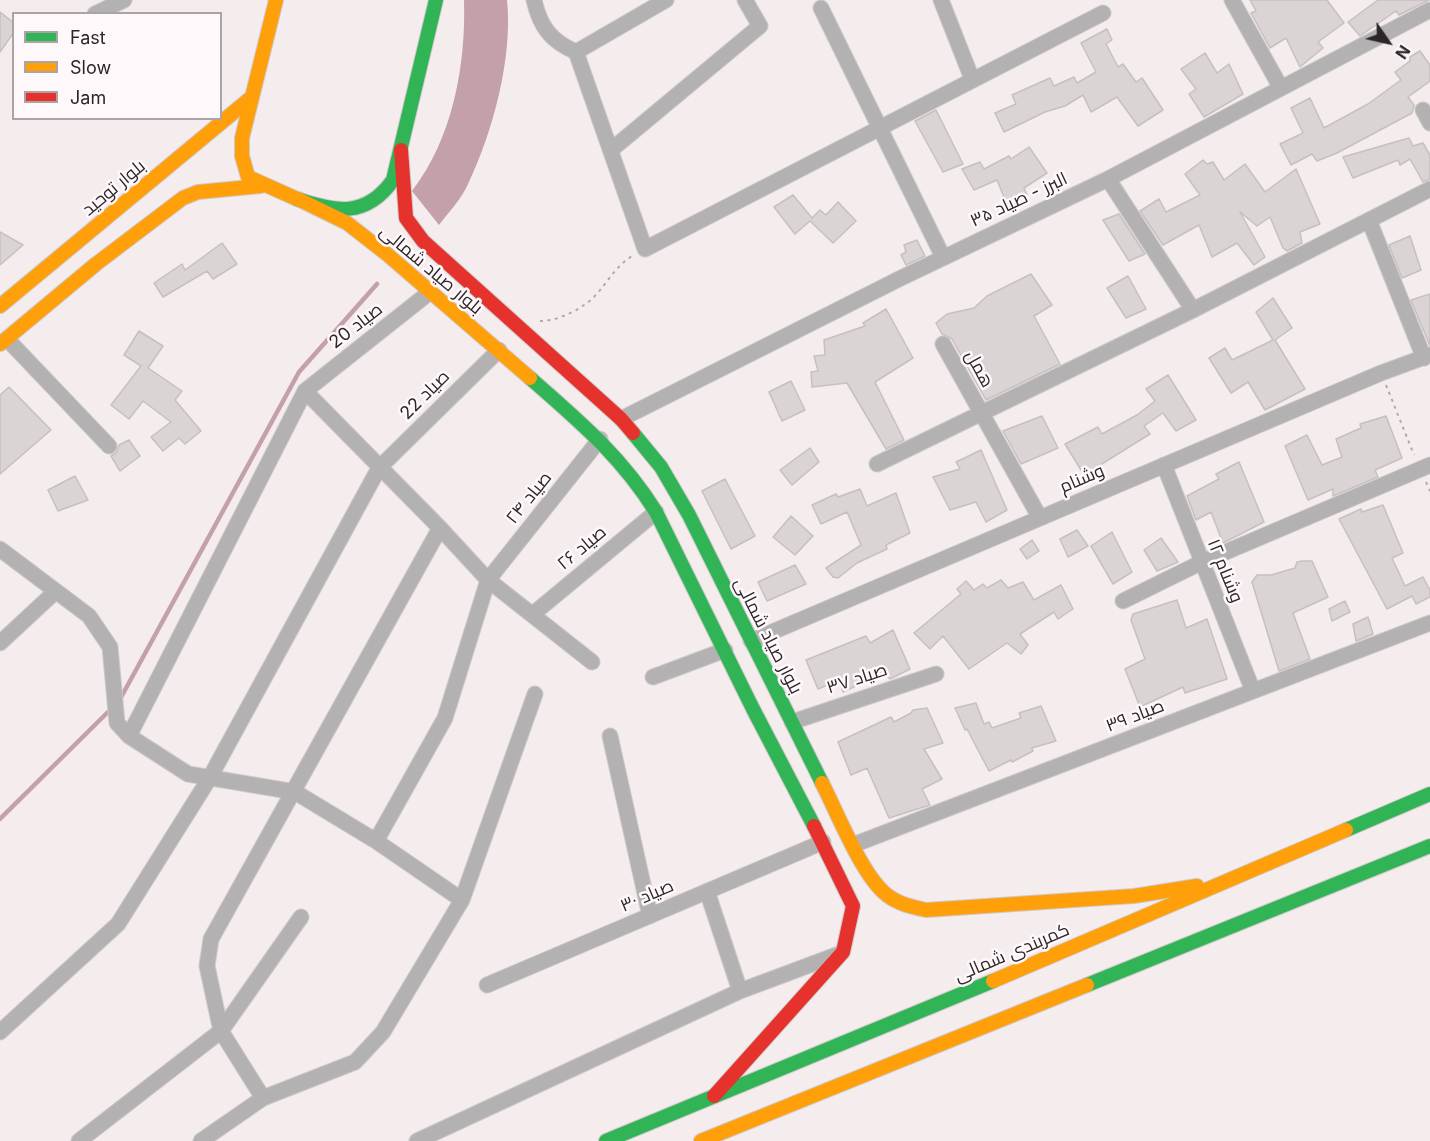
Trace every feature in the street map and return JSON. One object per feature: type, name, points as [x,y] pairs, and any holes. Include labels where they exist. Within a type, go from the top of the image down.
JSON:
[{"type":"main road","points":[[276,0],[242,138],[242,156],[248,177],[261,186],[298,199],[344,210],[372,202],[385,191],[394,177],[436,0]]},
{"type":"main road","name":"بلوار توحید","points":[[0,306],[252,98]]},
{"type":"main road","name":"بلوار صیاد شمالی","points":[[401,150],[406,218],[423,241],[621,419],[661,467],[689,515],[854,844],[877,901]]},
{"type":"main road","points":[[3,342],[96,264],[183,198],[198,192],[261,186]]},
{"type":"main road","name":"بلوار صیاد شمالی","points":[[298,199],[347,223],[430,292],[600,439],[635,480],[656,512],[853,906]]},
{"type":"main road","name":"کمربندی شمالی","points":[[606,1141],[908,1017],[1430,794]]},
{"type":"main road","points":[[701,1141],[1430,846]]},
{"type":"main road","points":[[713,1098],[843,952],[851,924],[853,906],[861,909],[877,901],[926,910],[1134,896],[1222,882]]},
{"type":"street","points":[[100,12],[124,0]]},
{"type":"street","points":[[534,0],[538,17],[553,40],[576,52],[645,249],[1102,13]]},
{"type":"street","points":[[576,52],[666,0]]},
{"type":"street","points":[[611,150],[760,26],[745,0]]},
{"type":"street","points":[[941,0],[972,79]]},
{"type":"street","points":[[1232,0],[1281,88]]},
{"type":"street","points":[[821,8],[881,126],[943,257]]},
{"type":"street","name":"البرز - صیاد ۳۵","points":[[621,419],[943,257],[1108,179],[1430,10]]},
{"type":"street","points":[[1108,179],[1193,310]]},
{"type":"street","points":[[877,464],[1193,310],[1430,189]]},
{"type":"street","points":[[1369,220],[1427,356]]},
{"type":"street","name":"صیاد 20","points":[[305,391],[430,292]]},
{"type":"street","points":[[3,342],[109,446]]},
{"type":"street","name":"همل","points":[[943,344],[1040,518]]},
{"type":"street","name":"صیاد 22","points":[[0,1032],[118,924],[209,779],[379,468],[499,350]]},
{"type":"street","name":"وشنام","points":[[751,641],[1381,373],[1427,356]]},
{"type":"street","points":[[129,736],[305,391],[488,580],[592,662]]},
{"type":"street","name":"صیاد ۲۴","points":[[488,580],[600,439]]},
{"type":"street","name":"وشنام ۱۲","points":[[1164,465],[1200,562],[1253,691]]},
{"type":"street","points":[[1123,601],[1200,562],[1425,467]]},
{"type":"street","name":"صیاد ۲۶","points":[[533,614],[656,512]]},
{"type":"street","points":[[263,1098],[221,1030],[207,966],[211,939],[295,792],[440,528]]},
{"type":"street","points":[[0,549],[89,616],[110,647],[117,723],[129,736],[188,774],[295,792],[376,841],[462,900]]},
{"type":"street","points":[[376,841],[445,718],[488,580]]},
{"type":"street","points":[[0,643],[56,591]]},
{"type":"street","name":"صیاد ۳۹","points":[[854,844],[1430,623]]},
{"type":"street","points":[[653,677],[725,650]]},
{"type":"street","name":"صیاد ۳۷","points":[[792,722],[936,674]]},
{"type":"street","points":[[201,1141],[263,1098],[355,1062],[383,1032],[462,900],[535,694]]},
{"type":"street","points":[[610,736],[650,916]]},
{"type":"street","name":"صیاد ۳۰","points":[[487,985],[823,842]]},
{"type":"street","points":[[707,891],[740,991]]},
{"type":"street","points":[[79,1141],[221,1030],[301,917]]},
{"type":"street","points":[[417,1141],[740,991],[843,952]]},
{"type":"path","points":[[509,318],[552,321],[593,298],[620,264],[645,249]]},
{"type":"path","points":[[1381,373],[1425,467]]},
{"type":"shaded area","points":[[464,0],[507,0],[507,45],[493,118],[477,164],[462,194],[439,225],[412,191],[438,148],[454,100],[462,50]]},
{"type":"building","points":[[1250,0],[1327,0],[1344,23],[1318,42],[1323,48],[1300,67],[1286,38],[1270,48],[1251,13],[1256,11]]},
{"type":"building","points":[[1378,0],[1429,0],[1399,15],[1396,11],[1360,36],[1348,22]]},
{"type":"building","points":[[0,12],[12,21],[12,35],[0,52]]},
{"type":"building","points":[[1107,29],[1112,40],[1106,44],[1118,67],[1123,64],[1136,82],[1142,78],[1163,110],[1138,126],[1117,97],[1091,112],[1083,95],[1065,106],[1045,112],[1004,132],[995,113],[1016,104],[1012,95],[1050,78],[1054,86],[1074,77],[1077,83],[1096,72],[1081,43]]},
{"type":"building","points":[[1420,51],[1430,65],[1430,81],[1408,97],[1414,105],[1412,113],[1337,153],[1317,161],[1312,154],[1291,165],[1280,144],[1303,133],[1291,108],[1310,98],[1324,128],[1368,104],[1401,80],[1395,72],[1410,61],[1410,57]]},
{"type":"building","points":[[1205,53],[1217,73],[1229,64],[1243,94],[1204,117],[1189,94],[1196,89],[1181,69]]},
{"type":"building","points":[[936,110],[963,164],[943,172],[915,121]]},
{"type":"building","points":[[1409,138],[1413,146],[1423,143],[1430,155],[1430,179],[1423,182],[1410,159],[1400,165],[1398,160],[1353,178],[1343,157]]},
{"type":"building","points":[[1029,147],[1047,173],[1024,188],[1027,195],[1006,202],[997,180],[974,190],[962,169],[980,162],[984,169],[1009,156],[1011,159]]},
{"type":"building","points":[[1203,160],[1207,164],[1213,162],[1224,180],[1245,164],[1265,192],[1296,169],[1320,224],[1300,232],[1302,243],[1287,251],[1283,248],[1270,217],[1257,226],[1240,212],[1265,257],[1254,265],[1237,243],[1212,257],[1199,225],[1163,245],[1140,211],[1159,199],[1166,212],[1200,195],[1185,174]]},
{"type":"building","points":[[793,195],[812,218],[820,210],[826,215],[838,202],[856,221],[833,243],[810,221],[795,234],[774,207]]},
{"type":"building","points":[[1119,214],[1145,254],[1129,261],[1103,220]]},
{"type":"building","points":[[0,232],[23,245],[0,265]]},
{"type":"building","points":[[1410,236],[1421,270],[1402,278],[1389,245]]},
{"type":"building","points":[[917,240],[925,256],[906,265],[901,255],[906,252],[904,245]]},
{"type":"building","points":[[222,243],[237,264],[213,279],[207,271],[163,297],[154,283],[182,264],[185,270]]},
{"type":"building","points":[[1031,274],[1052,305],[1034,316],[1060,364],[986,400],[952,339],[942,334],[936,323],[947,314],[974,308],[987,296]]},
{"type":"building","points":[[1128,276],[1146,309],[1126,318],[1107,288]]},
{"type":"building","points":[[1430,294],[1430,346],[1411,300]]},
{"type":"building","points":[[1273,298],[1292,328],[1275,340],[1305,389],[1265,410],[1248,382],[1231,393],[1209,358],[1225,348],[1232,360],[1273,340],[1256,312]]},
{"type":"building","points":[[886,309],[913,358],[875,382],[904,440],[886,449],[847,383],[812,387],[811,372],[818,371],[814,356],[825,355],[824,340],[865,326],[863,323]]},
{"type":"building","points":[[139,331],[163,346],[148,368],[182,391],[175,400],[201,431],[185,444],[179,438],[163,451],[151,437],[171,422],[143,401],[129,419],[111,405],[141,366],[124,355]]},
{"type":"building","points":[[1168,375],[1196,420],[1176,431],[1163,413],[1144,426],[1150,434],[1084,475],[1065,444],[1098,427],[1102,434],[1137,415],[1155,401],[1146,389]]},
{"type":"building","points":[[791,381],[805,410],[782,421],[769,392]]},
{"type":"building","points":[[9,387],[51,430],[0,474],[0,395]]},
{"type":"building","points":[[1042,416],[1058,448],[1021,464],[1003,431]]},
{"type":"building","points":[[1386,416],[1402,458],[1375,470],[1378,477],[1333,496],[1333,489],[1308,500],[1285,446],[1307,435],[1322,465],[1342,457],[1336,439],[1361,428],[1360,424]]},
{"type":"building","points":[[129,440],[140,456],[120,471],[111,456],[116,453],[119,445]]},
{"type":"building","points":[[810,448],[819,462],[792,485],[780,470]]},
{"type":"building","points":[[981,450],[1007,510],[986,522],[976,502],[950,510],[933,477],[960,469],[956,462]]},
{"type":"building","points":[[1239,462],[1264,522],[1223,543],[1211,512],[1196,520],[1187,496],[1219,479],[1216,474]]},
{"type":"building","points":[[75,476],[88,500],[58,511],[48,490]]},
{"type":"building","points":[[725,479],[755,536],[731,549],[702,491]]},
{"type":"building","points":[[860,489],[867,506],[896,493],[910,533],[886,545],[887,549],[857,563],[838,578],[833,577],[826,568],[861,545],[847,512],[821,524],[812,505],[836,494],[838,497]]},
{"type":"building","points":[[1383,505],[1403,553],[1392,558],[1405,586],[1423,577],[1430,590],[1430,597],[1416,604],[1412,596],[1387,609],[1339,519],[1361,509],[1362,512]]},
{"type":"building","points":[[791,516],[813,536],[795,555],[773,537]]},
{"type":"building","points":[[1077,530],[1088,546],[1068,557],[1060,539]]},
{"type":"building","points":[[1112,532],[1132,572],[1113,584],[1091,546]]},
{"type":"building","points":[[1161,538],[1178,562],[1157,571],[1144,550]]},
{"type":"building","points":[[1032,540],[1039,551],[1027,559],[1020,549]]},
{"type":"building","points":[[1312,561],[1328,597],[1293,613],[1310,659],[1279,671],[1252,582],[1257,575],[1271,575],[1295,568],[1297,562]]},
{"type":"building","points":[[795,565],[806,584],[767,601],[758,582]]},
{"type":"building","points":[[1001,580],[1008,588],[1023,582],[1034,600],[1061,585],[1073,609],[1058,619],[1054,612],[1020,634],[1028,645],[1021,654],[1007,643],[969,669],[943,636],[930,649],[914,633],[961,594],[957,589],[966,581],[974,590],[983,584],[987,588]]},
{"type":"building","points":[[1177,600],[1186,628],[1207,619],[1227,679],[1185,693],[1183,687],[1140,707],[1125,669],[1145,659],[1131,620],[1133,614]]},
{"type":"building","points":[[1345,601],[1350,612],[1332,621],[1329,609]]},
{"type":"building","points":[[1368,617],[1373,634],[1356,641],[1353,624]]},
{"type":"building","points":[[893,630],[910,669],[890,679],[883,673],[843,692],[839,680],[818,689],[806,660],[866,636],[870,643]]},
{"type":"building","points":[[976,703],[984,724],[989,722],[992,728],[1021,718],[1019,713],[1041,706],[1056,741],[1032,748],[1033,751],[989,771],[955,708]]},
{"type":"building","points":[[927,708],[943,743],[924,749],[942,779],[922,789],[930,805],[889,818],[867,768],[851,775],[838,742],[891,717],[894,722],[913,710]]},
{"type":"waterway","points":[[119,701],[299,372],[377,284]]},
{"type":"waterway","points":[[0,819],[111,709]]},
{"type":"traffic: fast","points":[[297,199],[325,207],[350,209],[372,201],[393,180],[436,0]]},
{"type":"traffic: fast","points":[[530,378],[614,456],[656,512],[753,709],[814,826]]},
{"type":"traffic: fast","points":[[633,433],[661,467],[689,515],[822,783]]},
{"type":"traffic: fast","points":[[1346,830],[1430,794]]},
{"type":"traffic: fast","points":[[1087,985],[1430,846]]},
{"type":"traffic: fast","points":[[606,1141],[993,981]]},
{"type":"traffic: slow","points":[[276,0],[242,138],[242,156],[248,177],[297,199]]},
{"type":"traffic: slow","points":[[0,306],[252,97]]},
{"type":"traffic: slow","points":[[0,344],[96,264],[183,198],[198,192],[261,186]]},
{"type":"traffic: slow","points":[[298,199],[347,223],[388,255],[530,378]]},
{"type":"traffic: slow","points":[[822,783],[868,874],[887,895],[911,906],[926,910],[1134,896],[1197,886]]},
{"type":"traffic: slow","points":[[993,981],[1346,830]]},
{"type":"traffic: slow","points":[[701,1141],[1087,985]]},
{"type":"traffic: jam","points":[[401,150],[406,218],[423,241],[621,419],[633,433]]},
{"type":"traffic: jam","points":[[714,1096],[843,952],[853,906],[814,826]]}]
